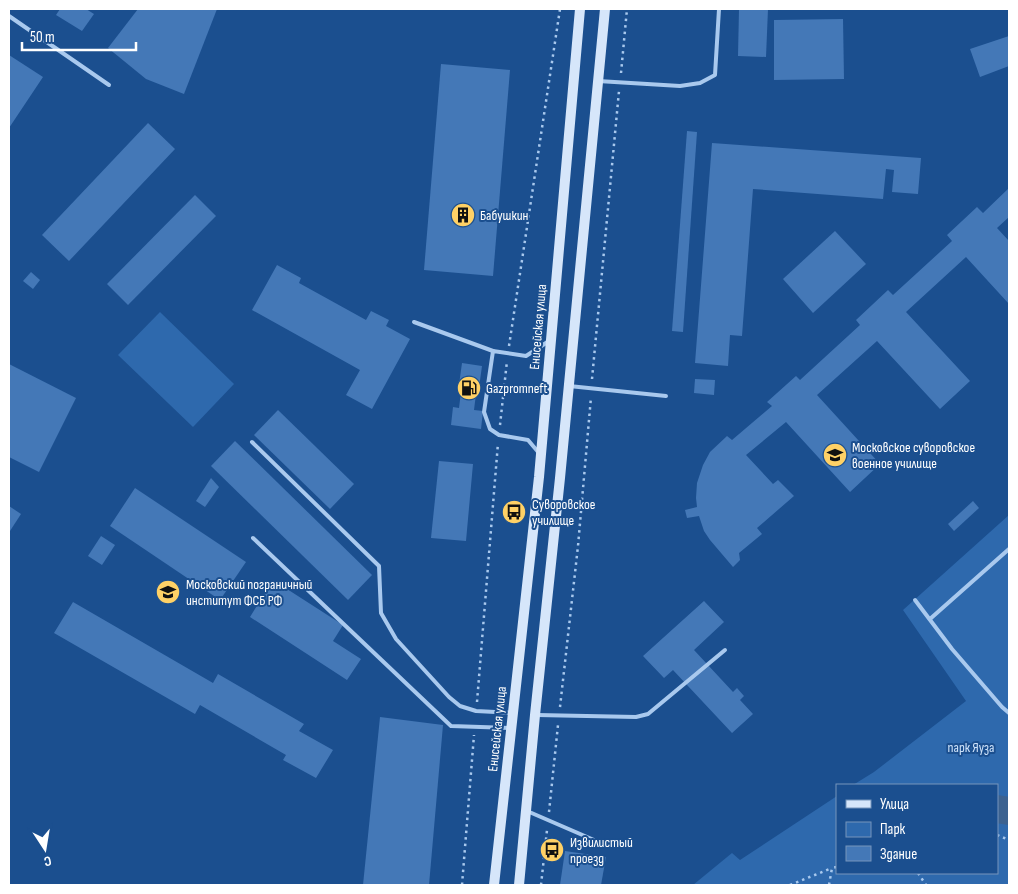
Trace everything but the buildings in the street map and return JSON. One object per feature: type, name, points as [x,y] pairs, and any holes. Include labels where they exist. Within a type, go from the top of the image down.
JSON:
[{"type":"main road","name":"Енисейская улица","points":[[494,885],[541,455],[580,9]]},
{"type":"main road","points":[[519,885],[534,715],[569,386],[605,9]]},
{"type":"lane","points":[[598,81],[680,86],[700,83],[715,75],[719,9]]},
{"type":"lane","points":[[9,16],[109,85]]},
{"type":"lane","points":[[414,322],[507,354],[526,356],[551,339]]},
{"type":"lane","points":[[493,350],[484,412],[490,429],[498,435],[528,440],[541,455]]},
{"type":"lane","points":[[569,386],[666,396]]},
{"type":"lane","points":[[252,442],[379,566],[381,612],[396,639],[449,697],[460,706],[476,711],[513,713]]},
{"type":"lane","points":[[253,538],[451,726],[511,728]]},
{"type":"lane","points":[[930,619],[1009,549]]},
{"type":"lane","points":[[915,600],[952,649],[1002,708],[1009,713]]},
{"type":"lane","points":[[534,715],[559,717],[636,717],[648,714],[725,650]]},
{"type":"lane","points":[[526,810],[594,840]]},
{"type":"path","points":[[476,711],[498,435],[507,354],[560,9]]},
{"type":"path","points":[[541,885],[578,546],[627,9]]},
{"type":"path","points":[[462,885],[475,727]]},
{"type":"path","points":[[790,885],[836,867]]},
{"type":"path","points":[[829,885],[832,868]]},
{"type":"path","points":[[919,874],[926,885]]},
{"type":"green space","points":[[160,312],[234,384],[193,427],[118,355]]},
{"type":"green space","name":"парк Яуза","points":[[1009,515],[1009,885],[693,885],[732,853],[740,860],[836,797],[836,874],[998,874],[998,784],[855,784],[874,772],[966,701],[903,610]]},
{"type":"waterway","points":[[998,809],[1009,811]]},
{"type":"place","name":"Бабушкин","points":[[463,215]]},
{"type":"place","name":"Gazpromneft","points":[[469,388]]},
{"type":"place","name":"Московское суворовское военное училище","points":[[835,455]]},
{"type":"place","name":"Суворовское училище","points":[[514,512]]},
{"type":"place","name":"Московский пограничный институт ФСБ РФ","points":[[168,592]]},
{"type":"place","name":"Извилистый проезд","points":[[552,850]]}]
